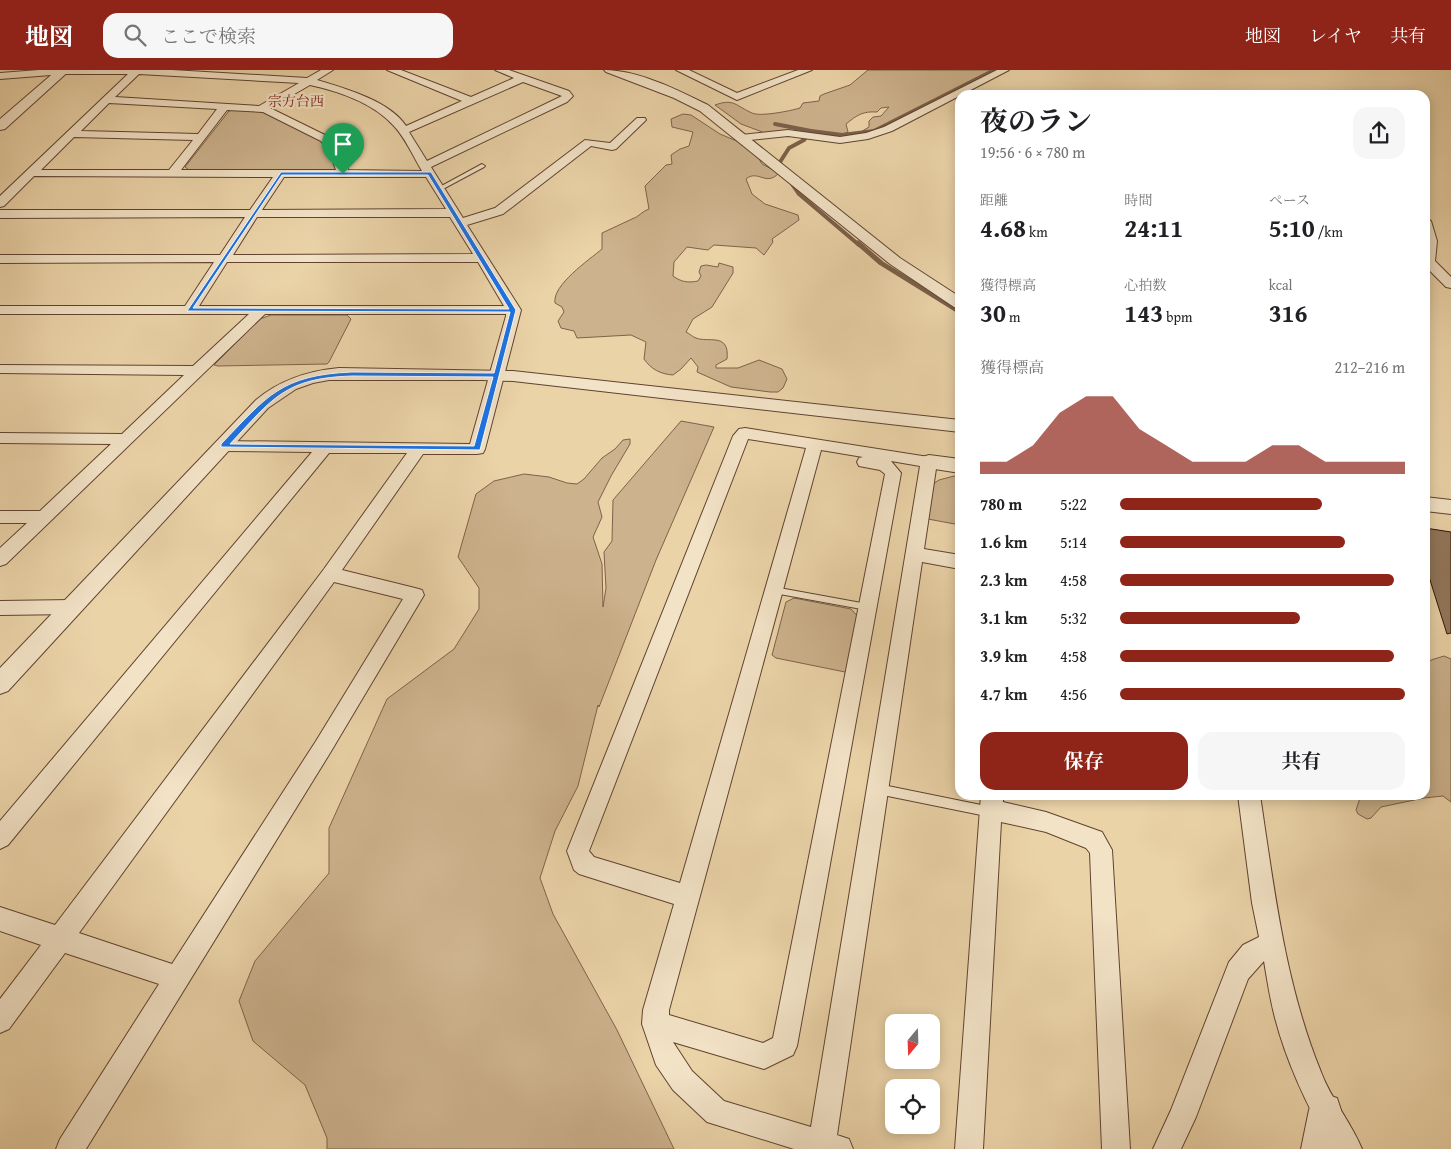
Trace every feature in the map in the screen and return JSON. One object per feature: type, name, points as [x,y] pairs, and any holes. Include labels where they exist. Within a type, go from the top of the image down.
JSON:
[{"type":"street","points":[[0,126],[64,70]]},
{"type":"street","points":[[0,76],[64,70],[138,70],[309,81],[370,104],[395,120],[404,131],[514,310],[477,448],[224,446]]},
{"type":"street","points":[[0,204],[138,70]]},
{"type":"street","points":[[262,108],[328,70]]},
{"type":"street","points":[[392,70],[471,101]]},
{"type":"street","points":[[31,173],[343,174],[427,170],[568,96],[565,93],[500,70]]},
{"type":"street","points":[[610,70],[655,86],[694,103],[712,114],[895,261],[955,301]]},
{"type":"street","points":[[681,70],[737,96],[781,76],[807,70]]},
{"type":"street","points":[[965,90],[1004,70]]},
{"type":"street","points":[[404,131],[523,78]]},
{"type":"street","points":[[741,138],[782,133],[836,140],[868,136],[888,129],[955,95]]},
{"type":"street","points":[[107,100],[262,108],[325,138],[335,153],[343,174]]},
{"type":"street","points":[[173,173],[225,106]]},
{"type":"street","points":[[0,214],[254,213],[457,218],[499,211],[589,142],[612,146],[641,120]]},
{"type":"street","points":[[72,134],[201,137]]},
{"type":"street","points":[[189,310],[281,173]]},
{"type":"street","points":[[0,259],[482,258]]},
{"type":"street","points":[[1430,264],[1451,284]]},
{"type":"street","points":[[0,310],[514,310]]},
{"type":"street","points":[[0,558],[261,310]]},
{"type":"street","points":[[0,369],[196,371]]},
{"type":"street","points":[[0,684],[270,397],[287,387],[308,379],[329,375],[352,374],[497,375],[955,425]]},
{"type":"street","points":[[655,1024],[764,1056],[784,1046],[893,473],[885,466],[745,434],[741,436],[578,851],[582,862],[588,866],[688,897]]},
{"type":"street","points":[[0,438],[126,439]]},
{"type":"street","points":[[0,838],[325,447]]},
{"type":"street","points":[[0,1020],[330,574],[420,448]]},
{"type":"street","points":[[814,449],[656,1010],[655,1024],[658,1041],[665,1059],[676,1073],[711,1108],[732,1118],[821,1146],[929,462]]},
{"type":"street","points":[[814,449],[955,465]]},
{"type":"street","points":[[1430,505],[1451,507]]},
{"type":"street","points":[[0,516],[44,517]]},
{"type":"street","points":[[915,554],[955,561]]},
{"type":"street","points":[[70,1149],[323,747],[415,595],[330,574]]},
{"type":"street","points":[[0,608],[72,607]]},
{"type":"street","points":[[1250,800],[1264,903],[1294,1035],[1301,1058],[1325,1110],[1348,1149]]},
{"type":"street","points":[[969,1149],[991,806],[1046,822],[1094,840],[1101,850],[1116,1149]]},
{"type":"street","points":[[0,919],[177,978]]},
{"type":"street","points":[[1167,1149],[1182,1117],[1238,971],[1248,956],[1255,950],[1264,947],[1273,948]]},
{"type":"street","points":[[1318,1149],[1325,1110]]},
{"type":"lane","points":[[439,189],[482,166]]},
{"type":"lane","points":[[774,590],[867,608]]},
{"type":"lane","points":[[878,789],[991,806]]},
{"type":"shaded area","points":[[868,70],[991,70],[878,128],[860,135],[859,133],[869,127],[869,121],[873,117],[881,116],[889,107],[881,108],[877,112],[868,112],[857,116],[846,124],[848,132],[838,136],[765,133],[741,124],[715,105],[727,102],[756,114],[775,113],[800,108],[803,103],[819,101],[820,96],[850,85]]},
{"type":"shaded area","points":[[234,109],[265,112],[322,140],[332,155],[336,169],[331,171],[189,170],[185,167],[229,111]]},
{"type":"shaded area","points":[[683,114],[691,115],[720,134],[739,142],[758,157],[762,164],[779,173],[770,178],[750,176],[746,179],[752,194],[765,204],[798,215],[799,220],[772,239],[773,242],[764,255],[756,248],[714,245],[708,250],[687,247],[674,262],[673,276],[688,282],[698,281],[701,276],[699,272],[701,266],[718,267],[719,263],[733,267],[733,273],[712,307],[693,319],[686,332],[696,338],[717,340],[725,345],[727,359],[716,365],[716,368],[738,368],[759,360],[782,369],[787,379],[783,388],[778,392],[731,387],[697,372],[698,367],[691,358],[673,375],[664,373],[650,366],[644,359],[646,342],[631,335],[577,338],[574,331],[561,328],[558,321],[564,312],[562,307],[555,303],[559,289],[572,273],[602,249],[602,233],[649,209],[645,186],[666,165],[672,164],[671,155],[689,146],[693,132],[672,127],[671,119]]},
{"type":"shaded area","points":[[271,315],[347,315],[351,319],[327,364],[214,365],[260,319]]},
{"type":"shaded area","points":[[681,421],[714,427],[656,560],[599,707],[598,705],[578,786],[555,831],[540,878],[553,914],[617,1030],[674,1149],[327,1149],[327,1138],[305,1085],[253,1041],[239,1001],[255,961],[329,873],[329,828],[387,699],[454,649],[479,609],[479,588],[458,557],[476,494],[494,481],[524,474],[549,477],[577,484],[584,479],[602,458],[615,449],[623,440],[630,439],[630,444],[598,502],[602,517],[593,537],[602,564],[603,607],[606,588],[604,552],[612,541],[613,500]]},
{"type":"shaded area","points":[[955,476],[955,524],[928,519],[933,484],[939,480]]},
{"type":"shaded area","points":[[794,598],[851,609],[859,618],[848,669],[845,672],[776,658],[772,655],[786,602]]},
{"type":"shaded area","points":[[1444,656],[1451,659],[1451,802],[1443,796],[1430,797],[1431,660]]},
{"type":"shaded area","points":[[1359,800],[1414,800],[1381,807],[1371,818],[1367,819],[1358,814],[1356,810]]},
{"type":"building","points":[[1430,529],[1451,532],[1451,633],[1447,634],[1430,580]]},
{"type":"waterway","points":[[955,90],[995,70]]},
{"type":"waterway","points":[[811,131],[842,135],[874,131],[955,90]]},
{"type":"waterway","points":[[775,124],[811,131]]},
{"type":"waterway","points":[[782,169],[780,162],[789,148],[804,140],[811,131]]},
{"type":"waterway","points":[[788,178],[799,194],[859,245]]},
{"type":"waterway","points":[[858,243],[881,263],[955,309]]},
{"type":"district","name":"宗方台西","points":[[296,101]]},
{"type":"route","points":[[343,174],[281,173],[189,310],[514,310],[513,316],[477,448],[224,446],[270,397],[298,382],[318,376],[352,374],[457,374],[497,375],[513,316],[514,310],[430,174],[343,174]]}]
